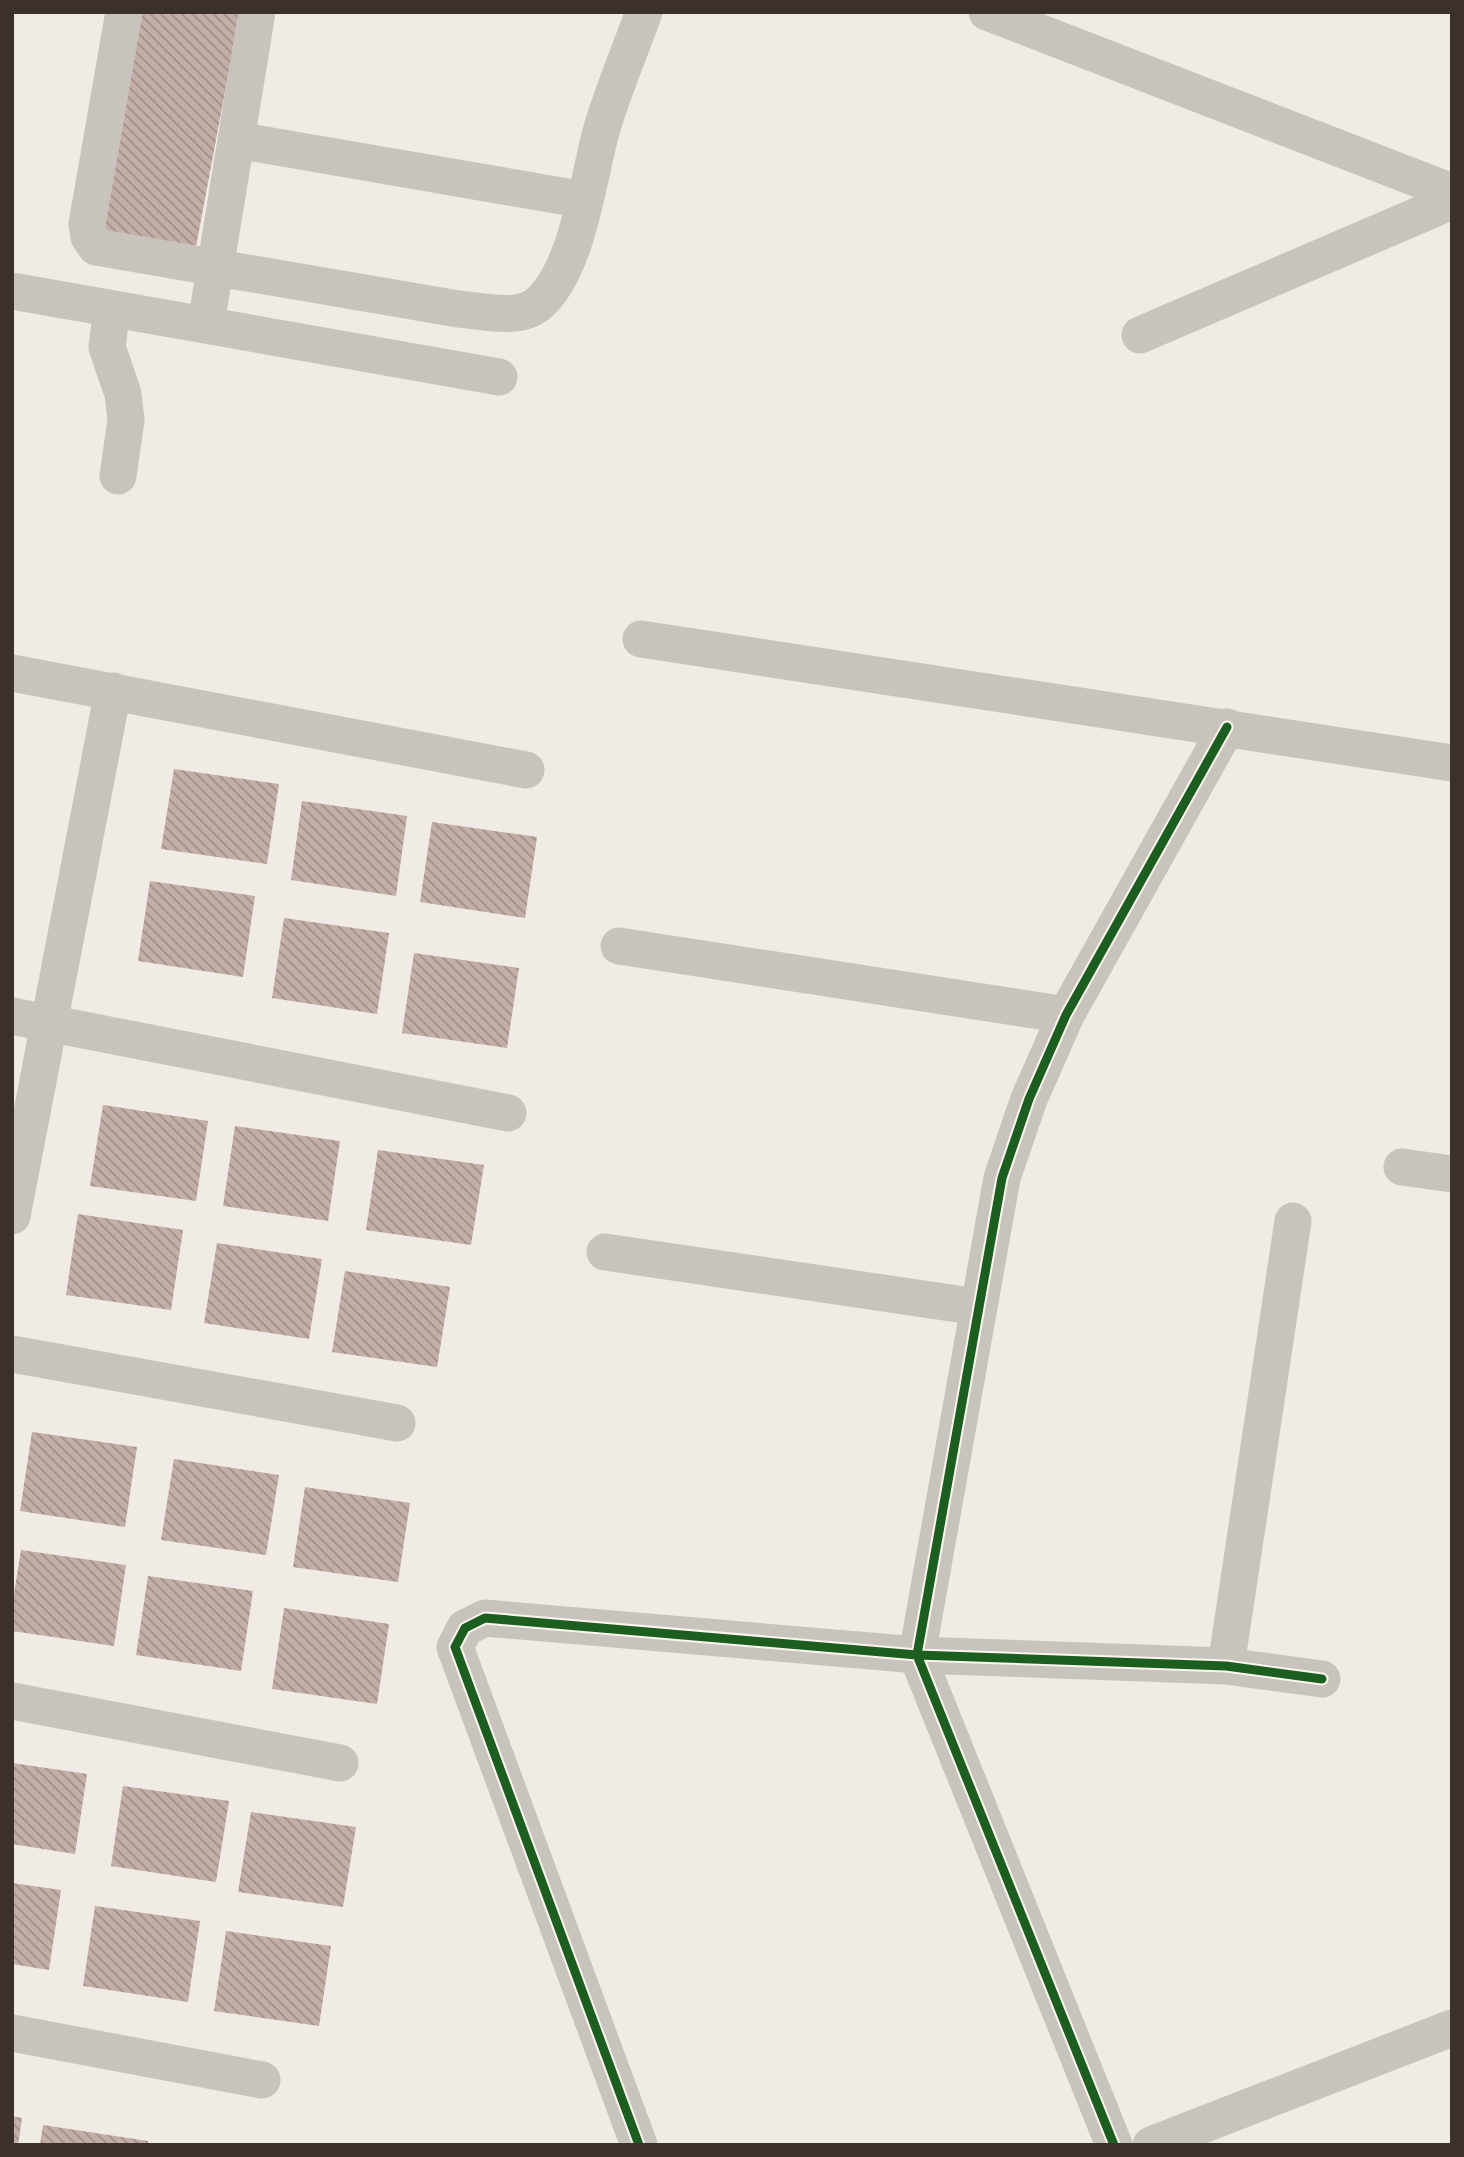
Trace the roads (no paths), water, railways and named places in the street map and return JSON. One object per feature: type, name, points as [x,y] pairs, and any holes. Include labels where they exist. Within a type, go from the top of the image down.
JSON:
[{"type":"street","points":[[124,12],[87,224],[89,237],[96,247],[458,309],[513,313],[535,307],[552,289],[575,239],[616,85],[644,12]]},
{"type":"street","points":[[206,324],[257,12]]},
{"type":"street","points":[[987,12],[1452,192]]},
{"type":"street","points":[[236,140],[585,200]]},
{"type":"street","points":[[1140,335],[1452,201]]},
{"type":"street","points":[[12,291],[499,377]]},
{"type":"street","points":[[112,309],[107,346],[123,394],[126,420],[118,476]]},
{"type":"street","points":[[641,639],[1452,763]]},
{"type":"street","points":[[12,673],[526,770]]},
{"type":"street","points":[[12,1216],[113,691]]},
{"type":"street","points":[[1114,2145],[917,1655],[1002,1178],[1029,1099],[1066,1015],[1227,727]]},
{"type":"street","points":[[619,946],[1066,1015]]},
{"type":"street","points":[[12,1016],[508,1113]]},
{"type":"street","points":[[1402,1167],[1452,1174]]},
{"type":"street","points":[[1226,1666],[1293,1221]]},
{"type":"street","points":[[605,1252],[978,1307]]},
{"type":"street","points":[[12,1354],[397,1423]]},
{"type":"street","points":[[639,2145],[455,1647],[465,1628],[485,1618],[917,1655],[1226,1666],[1322,1679]]},
{"type":"street","points":[[12,1701],[340,1763]]},
{"type":"street","points":[[1151,2145],[1452,2028]]},
{"type":"street","points":[[12,2033],[262,2080]]}]
